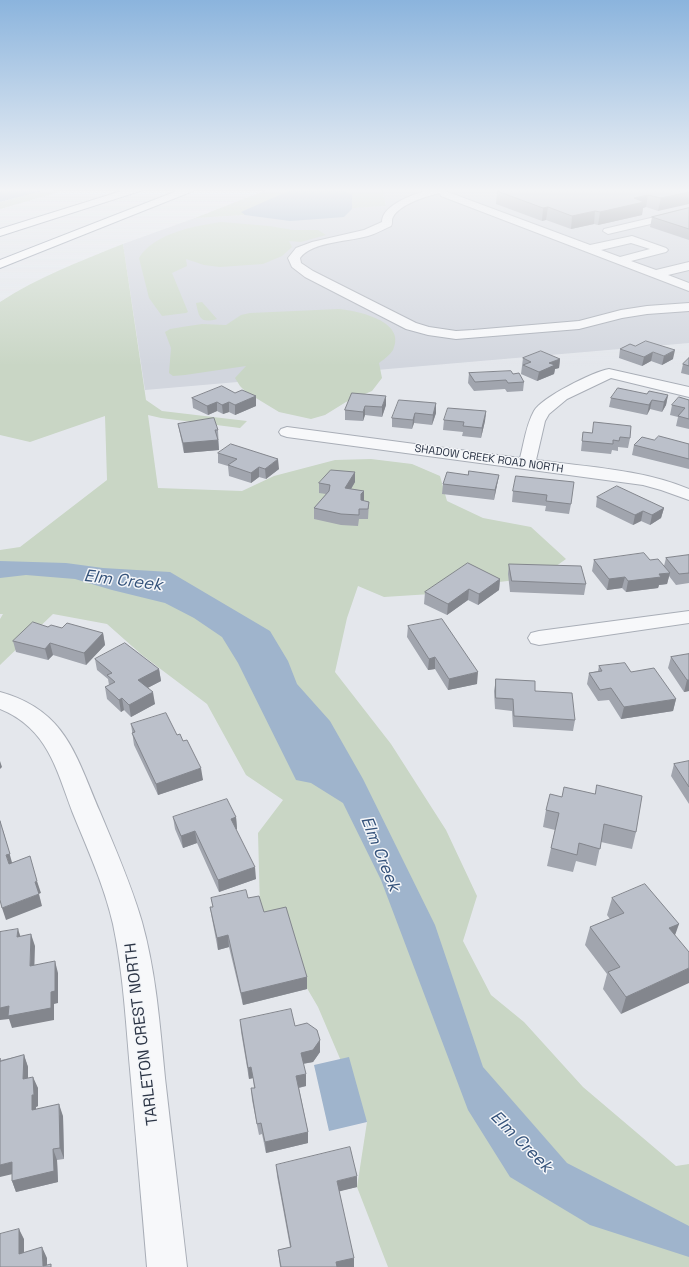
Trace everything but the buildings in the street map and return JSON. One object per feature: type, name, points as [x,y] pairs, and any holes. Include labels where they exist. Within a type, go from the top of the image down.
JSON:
[{"type":"highway","points":[[0,264],[40,248]]},
{"type":"street","points":[[305,248],[300,250],[294,258],[296,265],[309,274],[410,326],[428,331],[456,335],[579,325],[621,314],[689,306]]},
{"type":"street","points":[[620,260],[662,250],[657,248]]},
{"type":"street","points":[[589,249],[689,287]]},
{"type":"street","points":[[656,274],[683,268],[689,274]]},
{"type":"street","points":[[527,464],[542,411],[562,396],[609,373],[689,392]]},
{"type":"street","name":"SHADOW CREEK ROAD NORTH","points":[[287,432],[643,480],[667,486],[689,495]]},
{"type":"street","points":[[539,638],[689,617]]},
{"type":"street","name":"TARLETON CREST NORTH","points":[[0,700],[22,708],[39,719],[55,738],[66,761],[116,887],[130,938],[140,1000],[167,1267]]},
{"type":"shaded area","points":[[124,248],[689,248],[689,343],[145,390]]},
{"type":"green space","points":[[113,248],[124,248],[146,400],[162,411],[247,421],[240,428],[148,415],[158,488],[242,491],[274,476],[335,460],[371,459],[412,464],[440,476],[447,501],[483,518],[531,527],[566,559],[541,577],[474,585],[431,594],[384,597],[358,586],[347,618],[335,672],[391,744],[446,830],[477,896],[463,941],[491,995],[524,1022],[583,1087],[676,1166],[689,1164],[689,1267],[388,1267],[357,1187],[367,1122],[318,1007],[260,908],[258,833],[283,800],[246,775],[207,704],[142,655],[107,624],[53,614],[0,665],[0,619],[3,614],[0,614],[0,550],[20,547],[107,480],[105,416],[30,442],[0,435],[0,302],[29,285],[76,263]]},
{"type":"green space","points":[[291,248],[282,256],[263,264],[220,267],[204,265],[186,259],[187,266],[172,273],[188,312],[162,316],[149,298],[139,258],[146,249]]},
{"type":"green space","points":[[202,302],[217,319],[207,321],[199,316],[196,303]]},
{"type":"green space","points":[[339,309],[357,312],[378,319],[387,325],[393,332],[395,340],[392,352],[379,363],[382,378],[372,391],[346,402],[325,415],[311,419],[279,412],[246,392],[235,378],[246,366],[185,375],[173,376],[169,373],[171,348],[165,332],[170,329],[202,324],[226,325],[241,315],[250,313]]},
{"type":"water","name":"Elm Creek","points":[[0,561],[66,563],[103,568],[170,572],[270,631],[288,661],[297,684],[330,721],[363,779],[435,925],[483,1067],[567,1163],[689,1226],[689,1257],[590,1225],[510,1177],[468,1110],[381,880],[343,803],[311,783],[296,780],[238,663],[222,637],[194,618],[165,603],[75,579],[26,575],[0,578]]},
{"type":"water","points":[[349,1057],[367,1122],[329,1131],[314,1065]]}]
